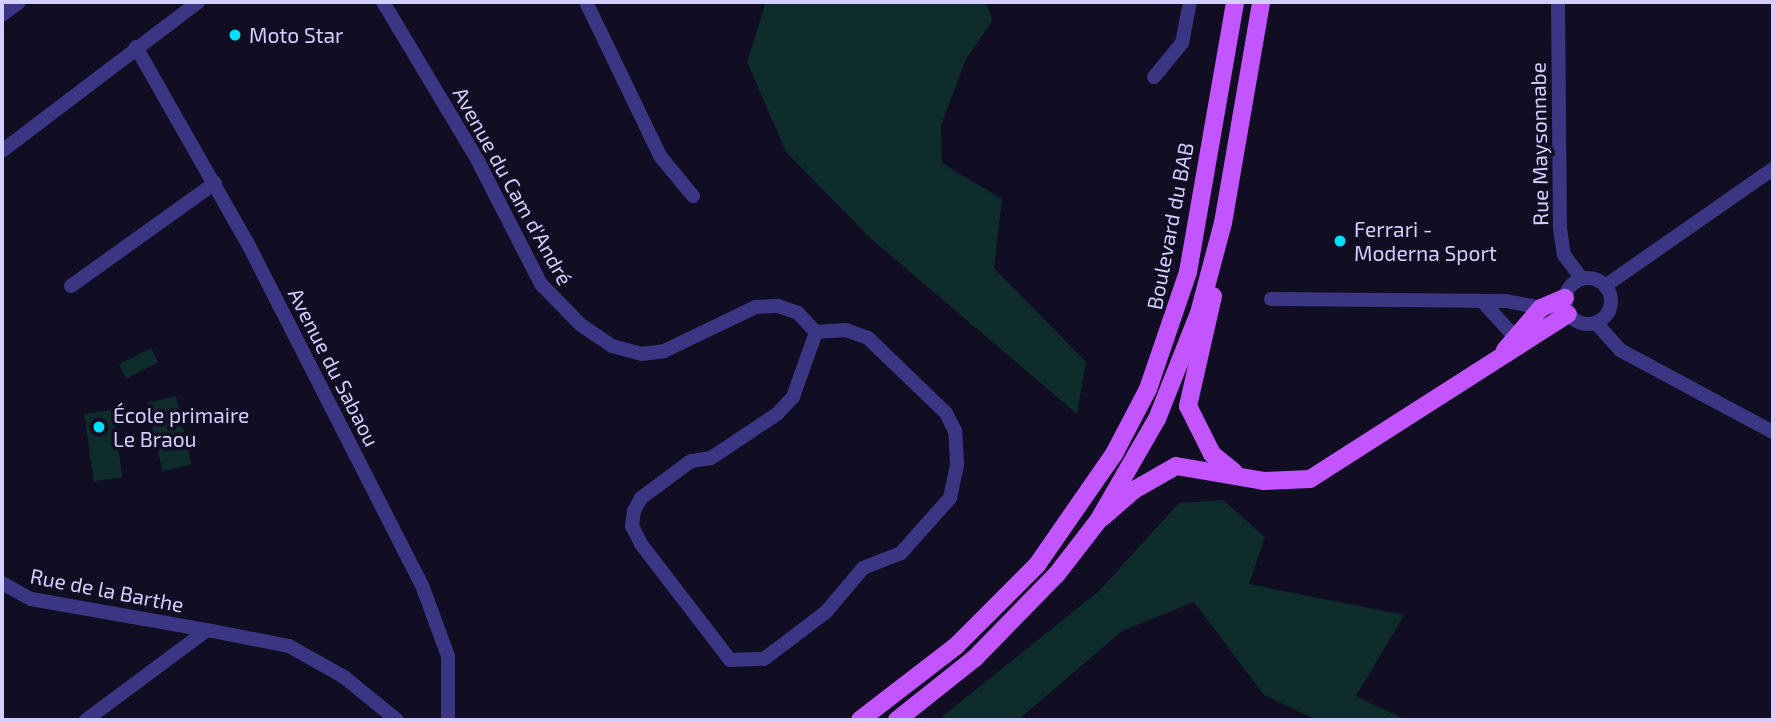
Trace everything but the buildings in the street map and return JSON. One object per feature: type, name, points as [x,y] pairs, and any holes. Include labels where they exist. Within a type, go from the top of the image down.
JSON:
[{"type":"main road","name":"Boulevard du BAB","points":[[859,720],[956,646],[1023,580],[1079,511],[1115,454],[1148,389],[1188,272],[1235,2]]},
{"type":"main road","points":[[1237,474],[1212,454],[1188,407],[1210,321],[1223,223],[1261,2]]},
{"type":"main road","points":[[1098,521],[1178,372],[1223,223]]},
{"type":"main road","points":[[1499,358],[1514,336],[1541,308],[1567,306]]},
{"type":"main road","points":[[897,720],[1018,617],[1098,521],[1134,490],[1177,466],[1237,474],[1264,481],[1310,479],[1533,337],[1567,306]]},
{"type":"street","points":[[2,15],[19,2]]},
{"type":"street","points":[[2,151],[198,2]]},
{"type":"street","name":"Avenue du Cam d'André","points":[[383,2],[551,299],[612,346],[641,354],[664,351],[756,307],[778,306],[798,313],[817,332]]},
{"type":"street","points":[[586,2],[660,156],[693,196]]},
{"type":"street","points":[[1154,77],[1182,43],[1190,2]]},
{"type":"street","name":"Rue Maysonnabe","points":[[1558,2],[1560,228],[1564,255],[1582,279]]},
{"type":"street","name":"Avenue du Sabaou","points":[[136,47],[215,183],[428,598],[447,656],[448,720]]},
{"type":"street","points":[[1605,286],[1665,239],[1773,169]]},
{"type":"street","points":[[71,286],[215,183]]},
{"type":"street","points":[[1605,286],[1582,279],[1567,306],[1580,323],[1596,323],[1620,350],[1773,432]]},
{"type":"street","points":[[1596,323],[1610,307],[1605,286]]},
{"type":"street","points":[[1271,299],[1482,302],[1541,308]]},
{"type":"street","points":[[1482,302],[1514,336],[1533,337]]},
{"type":"street","points":[[846,330],[868,338],[946,413],[955,431],[957,464],[950,498],[901,553],[863,568],[826,612],[764,659],[730,660],[641,544],[632,526],[634,511],[641,498],[691,461],[711,458],[777,414],[793,397],[817,332],[846,330]]},
{"type":"street","name":"Rue de la Barthe","points":[[2,583],[31,599],[289,646],[344,677],[397,720]]},
{"type":"street","points":[[86,720],[206,630]]},
{"type":"green space","points":[[766,2],[985,2],[993,20],[966,59],[941,125],[942,163],[1002,199],[994,268],[1086,362],[1077,414],[869,237],[786,152],[747,62]]},
{"type":"green space","points":[[151,348],[158,362],[126,379],[119,364]]},
{"type":"green space","points":[[176,396],[192,464],[163,471],[147,403]]},
{"type":"green space","points":[[113,410],[122,477],[94,481],[84,414]]},
{"type":"green space","points":[[1223,500],[1265,537],[1249,584],[1404,615],[1356,696],[1406,720],[1317,720],[1264,695],[1194,602],[1122,631],[1018,720],[938,720],[1099,591],[1179,503]]},
{"type":"place","name":"Moto Star","points":[[235,35]]},
{"type":"place","name":"Ferrari - Moderna Sport","points":[[1340,241]]},
{"type":"place","name":"École primaire Le Braou","points":[[99,427]]}]
